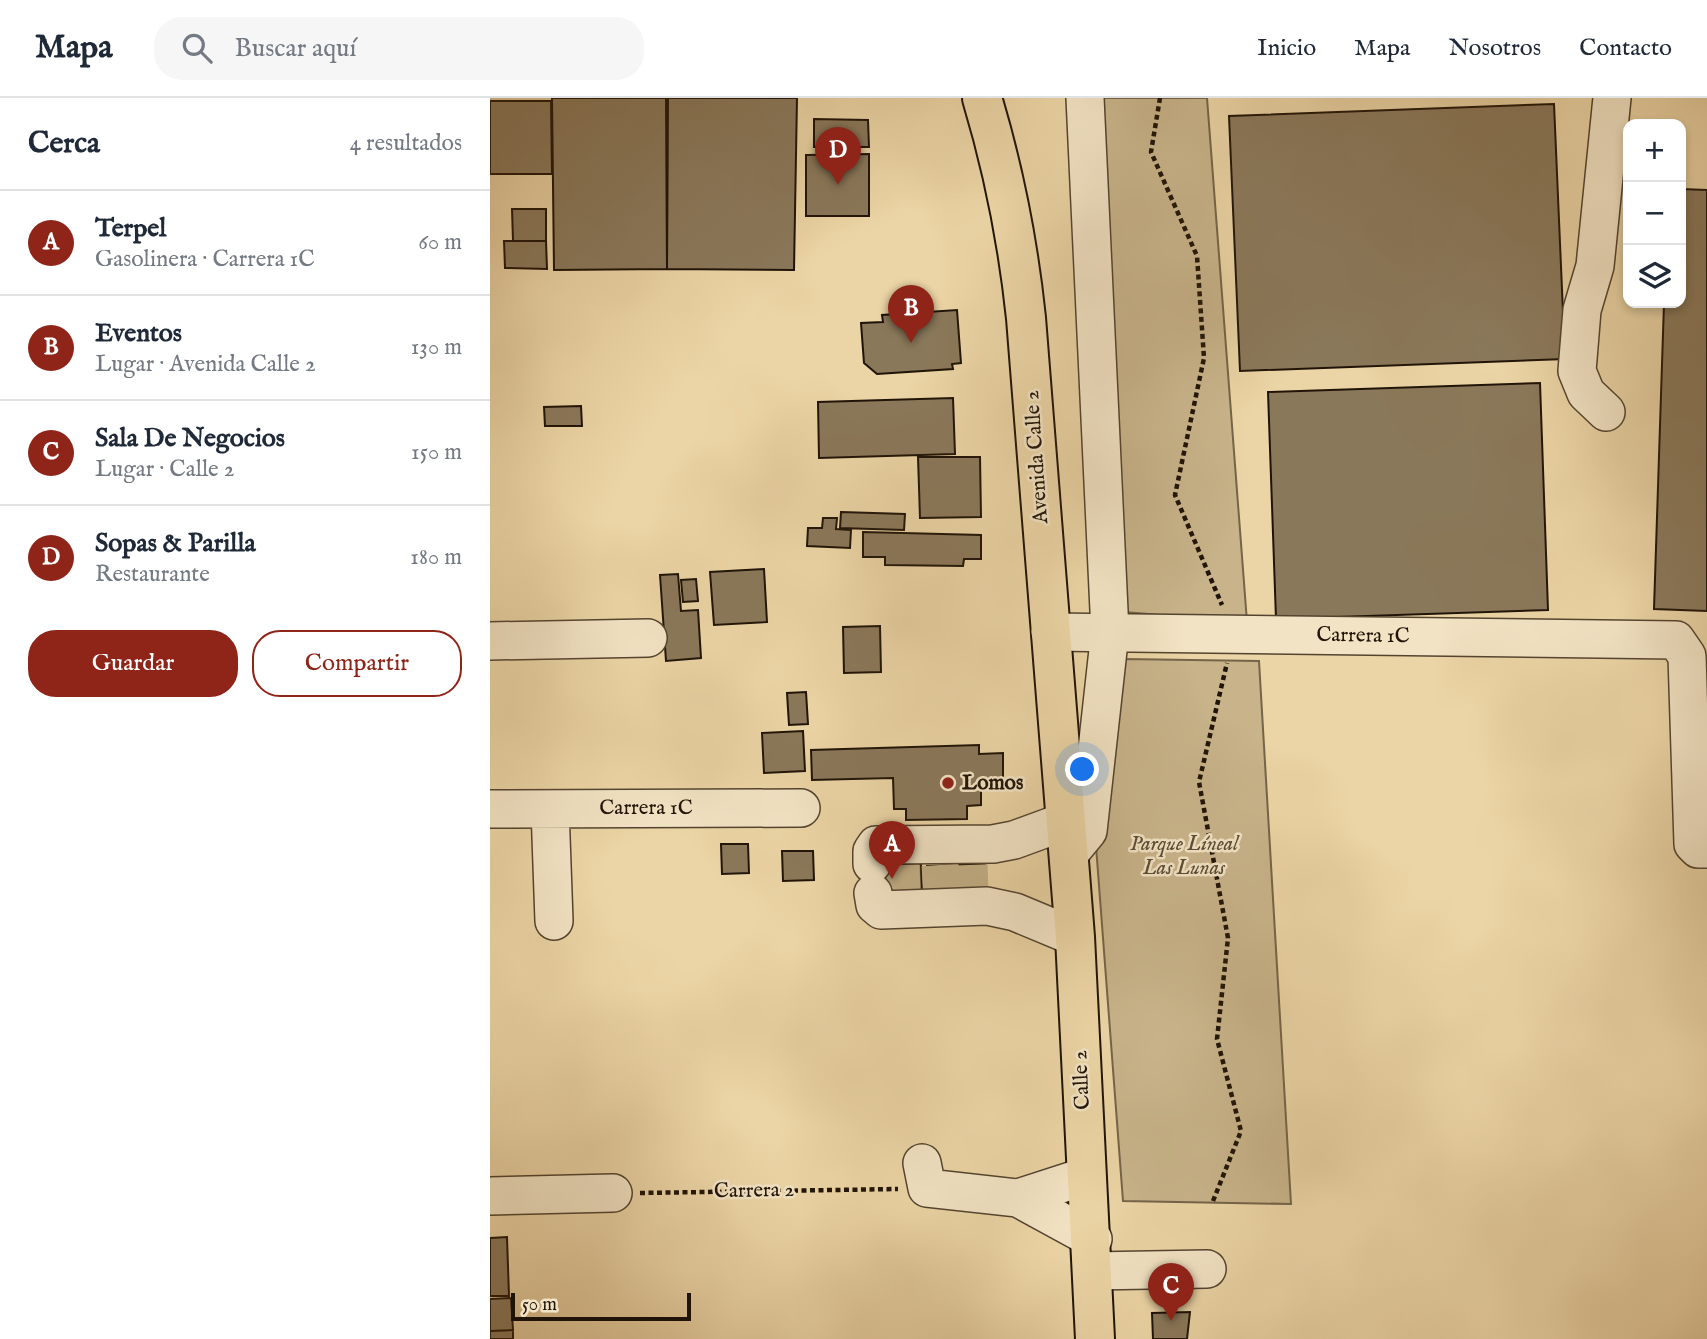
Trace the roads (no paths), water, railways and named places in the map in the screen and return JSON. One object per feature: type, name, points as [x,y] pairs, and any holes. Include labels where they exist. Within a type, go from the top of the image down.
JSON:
[{"type":"main road","name":"Avenida Calle 2","points":[[982,98],[1002,166],[1018,243],[1067,837]]},
{"type":"main road","name":"Calle 2","points":[[1067,837],[1075,937],[1096,1339]]},
{"type":"street","points":[[1075,937],[1015,912],[987,906],[955,877],[892,878],[955,877],[1014,840],[1067,837],[1088,831],[1110,632],[1085,98]]},
{"type":"street","points":[[1606,412],[1586,393],[1577,371],[1582,310],[1595,266],[1612,98]]},
{"type":"street","name":"Carrera 1C","points":[[1051,632],[1110,632],[1440,651],[1676,640],[1688,656],[1693,844],[1698,849],[1707,849]]},
{"type":"street","points":[[490,641],[648,638]]},
{"type":"street","name":"Carrera 1C","points":[[490,809],[802,808]]},
{"type":"street","points":[[550,809],[554,921]]},
{"type":"street","points":[[924,1176],[1018,1198],[1092,1255],[1207,1269]]},
{"type":"street","points":[[1018,1198],[1086,1176]]},
{"type":"street","points":[[490,1196],[613,1193]]},
{"type":"tunnel","points":[[901,865],[902,893]]},
{"type":"tunnel","points":[[940,865],[942,894]]},
{"type":"tunnel","points":[[969,865],[970,893]]},
{"type":"place","name":"Sopas & Parilla","points":[[838,185]]},
{"type":"place","name":"Eventos","points":[[911,343]]},
{"type":"place","name":"Lomos","points":[[948,783]]},
{"type":"place","name":"Terpel","points":[[892,879]]},
{"type":"place","name":"Sala De Negocios","points":[[1171,1321]]},
{"type":"park label","name":"Parque Líneal Las Lunas","points":[[1184,856]]}]
